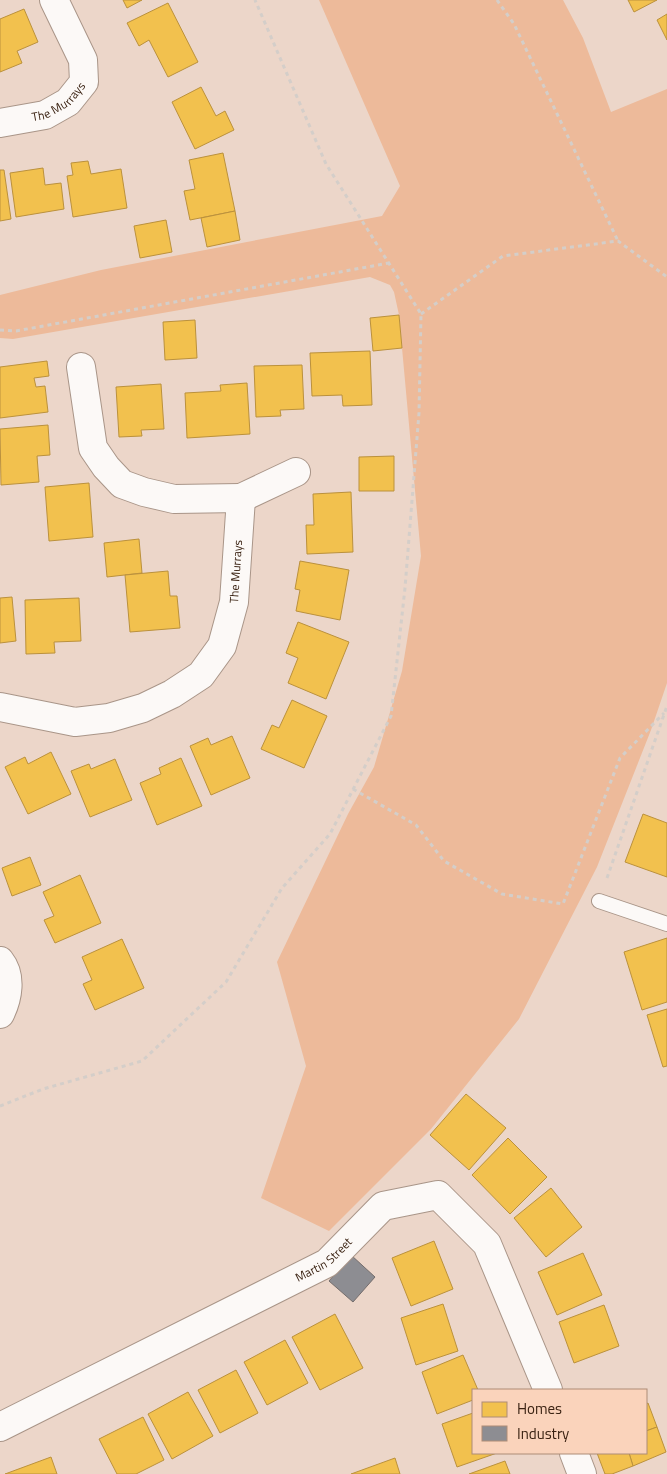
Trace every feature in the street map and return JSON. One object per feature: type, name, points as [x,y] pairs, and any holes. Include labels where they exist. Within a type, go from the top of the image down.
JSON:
[{"type":"street","name":"The Murrays","points":[[0,123],[45,115],[68,102],[84,82],[83,60],[54,0]]},
{"type":"street","points":[[81,367],[93,448],[122,484],[174,500],[241,498],[296,472]]},
{"type":"street","name":"The Murrays","points":[[0,707],[75,722],[108,718],[143,708],[172,694],[201,675],[222,646],[234,602],[241,498]]},
{"type":"street","points":[[0,961],[3,964],[8,985],[0,1014]]},
{"type":"street","name":"Martin Street","points":[[0,1427],[327,1263],[383,1206],[438,1195],[487,1244],[548,1389]]},
{"type":"street","points":[[574,1454],[582,1474]]},
{"type":"lane","points":[[599,901],[667,924]]},
{"type":"path","points":[[0,1106],[43,1089],[142,1061],[226,982],[282,888],[330,834],[391,716],[405,588],[419,413],[421,314],[326,164],[255,0]]},
{"type":"path","points":[[497,0],[514,24],[618,241],[667,276]]},
{"type":"path","points":[[421,314],[503,256],[618,241]]},
{"type":"path","points":[[0,330],[16,331],[389,263]]},
{"type":"path","points":[[599,901],[667,706]]},
{"type":"path","points":[[353,789],[416,825],[444,861],[502,894],[563,904],[620,758],[664,712]]},
{"type":"shaded area","points":[[319,0],[563,0],[583,38],[611,112],[667,89],[667,683],[651,730],[597,867],[519,1019],[431,1129],[329,1231],[261,1198],[306,1066],[277,962],[348,814],[374,767],[402,671],[421,556],[399,315],[394,292],[390,285],[370,277],[13,339],[0,338],[0,295],[101,270],[382,216],[400,186]]},
{"type":"building: Homes","points":[[123,0],[142,0],[127,8]]},
{"type":"building: Homes","points":[[628,0],[657,0],[634,12]]},
{"type":"building: Homes","points":[[168,3],[198,62],[168,77],[149,40],[139,46],[127,23]]},
{"type":"building: Homes","points":[[24,9],[38,42],[17,51],[22,63],[0,72],[0,19]]},
{"type":"building: Homes","points":[[667,14],[667,40],[657,20]]},
{"type":"building: Homes","points":[[201,87],[216,116],[225,111],[234,130],[195,149],[172,102]]},
{"type":"building: Homes","points":[[223,153],[235,211],[190,220],[184,191],[195,189],[189,160]]},
{"type":"building: Homes","points":[[88,161],[91,174],[121,169],[127,208],[73,217],[67,176],[73,175],[71,163]]},
{"type":"building: Homes","points":[[43,168],[45,185],[61,183],[64,209],[16,217],[10,173]]},
{"type":"building: Homes","points":[[0,170],[4,170],[11,219],[0,221]]},
{"type":"building: Homes","points":[[235,211],[240,240],[207,247],[201,218]]},
{"type":"building: Homes","points":[[166,220],[172,252],[140,258],[134,226]]},
{"type":"building: Homes","points":[[399,315],[402,348],[373,351],[370,318]]},
{"type":"building: Homes","points":[[195,320],[197,358],[165,360],[163,322]]},
{"type":"building: Homes","points":[[370,351],[372,405],[343,406],[342,395],[312,396],[310,353]]},
{"type":"building: Homes","points":[[47,361],[49,376],[34,378],[36,387],[45,386],[48,412],[0,418],[0,367]]},
{"type":"building: Homes","points":[[302,365],[304,409],[280,410],[281,416],[256,417],[254,366]]},
{"type":"building: Homes","points":[[247,383],[250,434],[187,438],[185,393],[221,391],[220,385]]},
{"type":"building: Homes","points":[[161,384],[164,429],[141,430],[142,436],[119,437],[116,387]]},
{"type":"building: Homes","points":[[48,425],[50,455],[37,456],[39,482],[1,485],[0,429]]},
{"type":"building: Homes","points":[[394,456],[394,491],[359,491],[359,457]]},
{"type":"building: Homes","points":[[89,483],[93,537],[49,541],[45,487]]},
{"type":"building: Homes","points":[[351,492],[353,552],[307,554],[306,525],[314,525],[313,494]]},
{"type":"building: Homes","points":[[139,539],[142,573],[107,577],[104,543]]},
{"type":"building: Homes","points":[[300,561],[349,570],[340,620],[296,611],[300,590],[295,589]]},
{"type":"building: Homes","points":[[168,571],[170,596],[177,596],[180,628],[130,632],[125,575]]},
{"type":"building: Homes","points":[[12,597],[16,641],[0,643],[0,598]]},
{"type":"building: Homes","points":[[79,598],[81,641],[54,642],[55,653],[26,654],[25,600]]},
{"type":"building: Homes","points":[[298,622],[349,642],[326,699],[288,683],[298,658],[286,653]]},
{"type":"building: Homes","points":[[292,700],[327,716],[304,768],[261,749],[272,725],[279,728]]},
{"type":"building: Homes","points":[[232,736],[250,778],[211,795],[190,746],[208,738],[211,745]]},
{"type":"building: Homes","points":[[51,752],[71,794],[28,814],[5,767],[25,757],[28,764]]},
{"type":"building: Homes","points":[[181,758],[202,806],[157,825],[140,783],[161,774],[159,768]]},
{"type":"building: Homes","points":[[115,759],[132,800],[90,817],[71,771],[89,764],[91,769]]},
{"type":"building: Homes","points":[[643,814],[667,823],[667,877],[625,862]]},
{"type":"building: Homes","points":[[30,857],[41,885],[12,896],[2,868]]},
{"type":"building: Homes","points":[[80,875],[101,923],[55,943],[44,920],[54,916],[43,892]]},
{"type":"building: Homes","points":[[667,938],[667,1002],[642,1010],[624,952]]},
{"type":"building: Homes","points":[[122,939],[144,988],[95,1010],[83,984],[92,980],[82,957]]},
{"type":"building: Homes","points":[[667,1009],[667,1066],[663,1067],[647,1015]]},
{"type":"building: Homes","points":[[466,1094],[506,1128],[469,1170],[430,1135]]},
{"type":"building: Homes","points":[[508,1138],[547,1177],[510,1214],[472,1175]]},
{"type":"building: Homes","points":[[551,1188],[582,1227],[546,1257],[514,1218]]},
{"type":"building: Homes","points":[[434,1241],[453,1289],[411,1306],[392,1258]]},
{"type":"building: Homes","points":[[583,1253],[602,1295],[557,1315],[538,1272]]},
{"type":"building: Homes","points":[[443,1304],[458,1351],[416,1365],[401,1318]]},
{"type":"building: Homes","points":[[604,1305],[619,1346],[574,1363],[559,1322]]},
{"type":"building: Homes","points":[[335,1314],[363,1368],[320,1390],[292,1337]]},
{"type":"building: Homes","points":[[285,1340],[308,1383],[267,1405],[244,1362]]},
{"type":"building: Homes","points":[[463,1355],[478,1389],[472,1389],[472,1400],[437,1414],[422,1372]]},
{"type":"building: Homes","points":[[236,1370],[258,1413],[220,1433],[198,1390]]},
{"type":"building: Homes","points":[[188,1392],[213,1436],[172,1459],[148,1414]]},
{"type":"building: Homes","points":[[647,1404],[657,1427],[647,1431]]},
{"type":"building: Homes","points":[[472,1413],[472,1454],[494,1454],[457,1467],[442,1424]]},
{"type":"building: Homes","points":[[143,1417],[164,1460],[136,1474],[117,1474],[99,1439]]},
{"type":"building: Homes","points":[[657,1427],[666,1452],[633,1466],[629,1454],[647,1454],[647,1431]]},
{"type":"building: Homes","points":[[597,1454],[629,1454],[633,1466],[612,1474],[605,1474]]},
{"type":"building: Homes","points":[[51,1457],[57,1474],[5,1474]]},
{"type":"building: Homes","points":[[395,1458],[400,1474],[351,1474]]},
{"type":"building: Homes","points":[[505,1461],[510,1474],[469,1474]]},
{"type":"building: Industry","points":[[351,1255],[375,1277],[353,1302],[329,1281]]}]
